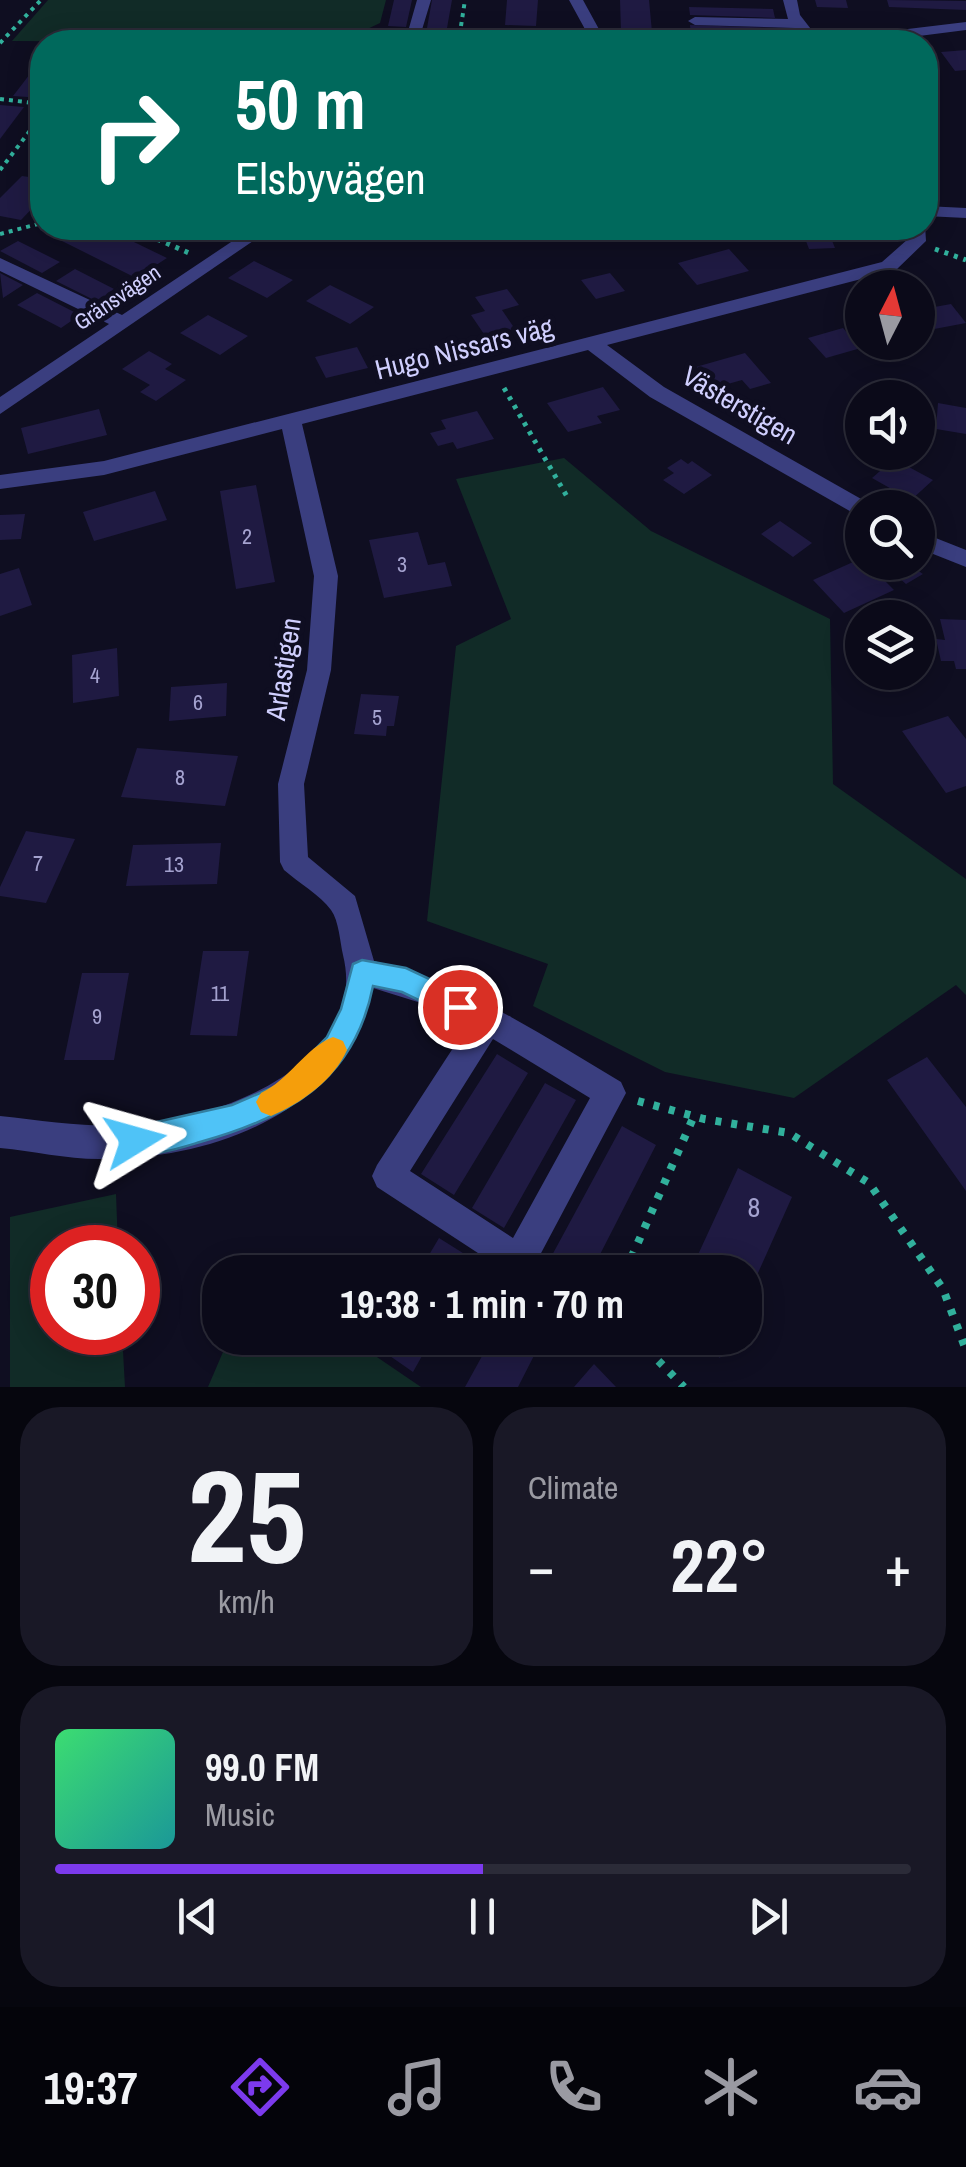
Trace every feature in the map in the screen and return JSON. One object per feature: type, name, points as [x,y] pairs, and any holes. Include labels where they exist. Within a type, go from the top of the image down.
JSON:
[{"type":"street","points":[[416,30],[424,0]]},
{"type":"street","points":[[576,0],[592,30]]},
{"type":"street","points":[[790,0],[805,30]]},
{"type":"street","points":[[694,20],[800,24]]},
{"type":"street","points":[[935,30],[966,26]]},
{"type":"street","points":[[938,212],[966,213]]},
{"type":"street","name":"Gränsvägen","points":[[0,407],[245,240]]},
{"type":"street","name":"Hugo Nissars väg","points":[[0,482],[104,468],[889,266],[917,240]]},
{"type":"street","points":[[0,264],[123,323]]},
{"type":"street","name":"Västerstigen","points":[[593,344],[656,392],[845,500]]},
{"type":"street","name":"Arlastigen","points":[[291,421],[326,576],[319,670],[291,784],[294,862],[346,905],[362,972]]},
{"type":"street","points":[[935,546],[966,559]]},
{"type":"street","points":[[0,1132],[100,1143],[170,1136],[234,1119],[290,1094],[337,1046],[354,1010],[362,972],[406,980],[488,1020],[610,1093],[518,1261],[388,1176],[488,1020]]},
{"type":"path","points":[[0,42],[41,0]]},
{"type":"path","points":[[0,99],[30,103]]},
{"type":"path","points":[[0,170],[30,131]]},
{"type":"path","points":[[0,234],[30,226]]},
{"type":"path","points":[[157,240],[210,263]]},
{"type":"path","points":[[493,369],[568,500]]},
{"type":"path","points":[[610,1093],[694,1116],[790,1133],[869,1183],[944,1289],[966,1350]]},
{"type":"path","points":[[633,1255],[694,1116]]},
{"type":"path","points":[[653,1355],[684,1387]]},
{"type":"green space","points":[[48,0],[386,0],[380,23],[365,30],[30,30],[30,41],[12,41]]},
{"type":"green space","points":[[564,458],[651,531],[830,619],[833,784],[966,879],[966,995],[956,985],[794,1098],[665,1072],[533,1006],[548,964],[427,921],[456,646],[511,619],[456,479]]},
{"type":"green space","points":[[116,1194],[117,1225],[30,1225],[30,1355],[123,1355],[125,1387],[10,1387],[10,1217]]},
{"type":"green space","points":[[222,1355],[374,1355],[421,1387],[208,1387]]},
{"type":"building","points":[[394,0],[412,0],[406,27],[388,26]]},
{"type":"building","points":[[432,0],[452,0],[447,28],[427,28]]},
{"type":"building","points":[[507,0],[538,0],[536,26],[505,25]]},
{"type":"building","points":[[620,0],[649,0],[652,30],[621,30]]},
{"type":"building","points":[[815,0],[846,0],[848,8],[817,7]]},
{"type":"building","points":[[887,0],[966,1],[966,10],[889,7]]},
{"type":"building","points":[[689,7],[773,9],[775,18],[690,15]]},
{"type":"building","points":[[690,25],[777,30],[690,30]]},
{"type":"building","points":[[473,28],[543,30],[473,30]]},
{"type":"building","points":[[966,50],[966,70],[955,71],[941,52]]},
{"type":"building","points":[[30,74],[30,97],[13,96]]},
{"type":"building","points":[[0,105],[24,107],[0,139]]},
{"type":"building","points":[[22,176],[29,177],[30,211],[21,220],[0,216],[0,198]]},
{"type":"building","points":[[60,240],[130,240],[167,258],[136,278]]},
{"type":"building","points":[[806,240],[832,240],[835,248],[809,249]]},
{"type":"building","points":[[18,241],[60,262],[42,273],[0,251]]},
{"type":"building","points":[[729,249],[749,271],[697,285],[678,263]]},
{"type":"building","points":[[254,261],[293,280],[267,298],[228,278]]},
{"type":"building","points":[[75,269],[118,291],[100,303],[56,281]]},
{"type":"building","points":[[0,273],[23,285],[3,298]]},
{"type":"building","points":[[610,273],[625,291],[596,299],[581,280]]},
{"type":"building","points":[[330,285],[374,307],[350,324],[306,301]]},
{"type":"building","points":[[507,289],[519,305],[502,310],[515,329],[486,337],[471,315],[485,311],[475,297]]},
{"type":"building","points":[[37,293],[80,315],[61,328],[17,305]]},
{"type":"building","points":[[951,304],[966,323],[935,329],[935,307]]},
{"type":"building","points":[[208,315],[248,336],[220,355],[180,333]]},
{"type":"building","points":[[843,328],[845,353],[826,358],[808,338]]},
{"type":"building","points":[[357,347],[368,368],[326,378],[315,357]]},
{"type":"building","points":[[149,351],[172,364],[165,369],[186,380],[156,401],[140,392],[150,385],[122,369]]},
{"type":"building","points":[[745,353],[771,383],[750,389],[742,380],[703,391],[685,370]]},
{"type":"building","points":[[603,387],[620,410],[597,416],[602,423],[568,432],[547,403]]},
{"type":"building","points":[[938,403],[966,408],[966,434],[936,429]]},
{"type":"building","points":[[99,409],[107,435],[28,454],[21,428]]},
{"type":"building","points":[[477,411],[494,439],[457,449],[453,442],[438,446],[430,433],[446,429],[441,420]]},
{"type":"building","points":[[681,459],[688,464],[692,461],[712,475],[684,494],[663,480],[674,473],[667,468]]},
{"type":"building","points":[[881,470],[914,470],[933,480],[922,490],[893,490],[872,478]]},
{"type":"building","points":[[256,485],[275,582],[236,589],[220,491]]},
{"type":"building","points":[[155,491],[167,520],[94,541],[83,512]]},
{"type":"building","points":[[25,514],[21,539],[0,540],[0,515]]},
{"type":"building","points":[[780,521],[812,543],[793,557],[761,534]]},
{"type":"building","points":[[418,532],[428,565],[445,562],[452,586],[384,598],[369,540]]},
{"type":"building","points":[[845,566],[845,580],[884,580],[894,590],[872,600],[845,600],[844,613],[813,580]]},
{"type":"building","points":[[19,568],[32,605],[0,616],[0,574]]},
{"type":"building","points":[[940,619],[966,620],[966,669],[956,669],[954,661],[941,661],[936,639],[945,640]]},
{"type":"building","points":[[117,648],[119,696],[73,703],[72,655]]},
{"type":"building","points":[[227,683],[226,716],[169,721],[171,687]]},
{"type":"building","points":[[361,694],[399,696],[394,726],[387,726],[386,736],[354,734]]},
{"type":"building","points":[[948,716],[966,739],[966,786],[946,793],[902,731]]},
{"type":"building","points":[[137,748],[238,756],[225,806],[121,797]]},
{"type":"building","points":[[26,831],[75,839],[46,903],[0,896],[0,887]]},
{"type":"building","points":[[221,843],[217,884],[126,886],[133,845]]},
{"type":"building","points":[[203,951],[249,951],[237,1036],[190,1035]]},
{"type":"building","points":[[82,973],[129,973],[114,1060],[64,1060]]},
{"type":"building","points":[[497,1054],[528,1073],[454,1195],[421,1174]]},
{"type":"building","points":[[927,1057],[966,1107],[966,1191],[887,1080]]},
{"type":"building","points":[[545,1083],[576,1100],[504,1228],[472,1208]]},
{"type":"building","points":[[622,1126],[656,1145],[600,1255],[552,1255]]},
{"type":"building","points":[[738,1168],[792,1197],[762,1264],[762,1255],[698,1255]]},
{"type":"building","points":[[439,1238],[466,1255],[429,1255]]},
{"type":"building","points":[[389,1355],[422,1355],[413,1372]]},
{"type":"building","points":[[483,1355],[534,1355],[518,1387],[465,1387]]},
{"type":"building","points":[[594,1364],[616,1387],[574,1387]]},
{"type":"slow traffic","points":[[271,1102],[290,1094],[333,1050]]},
{"type":"route","points":[[135,1140],[170,1136],[234,1119],[290,1094],[337,1046],[354,1010],[362,972],[406,980],[460,1007]]}]
